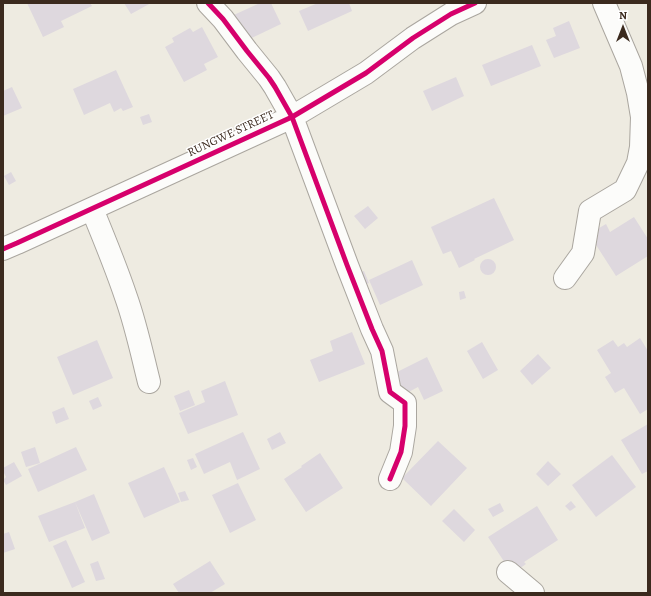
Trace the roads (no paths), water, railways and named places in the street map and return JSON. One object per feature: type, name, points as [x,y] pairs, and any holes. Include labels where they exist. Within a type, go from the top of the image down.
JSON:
[{"type":"street","points":[[208,3],[223,19],[269,78],[292,117],[346,265],[382,351],[390,392],[405,403],[405,426],[401,452],[390,479]]},
{"type":"street","name":"RUNGWE STREET","points":[[3,249],[292,117],[366,73],[413,38],[451,14],[475,3]]},
{"type":"street","points":[[565,278],[583,253],[590,211],[625,190],[638,163],[641,147],[642,117],[638,93],[631,66],[604,3]]},
{"type":"street","points":[[92,209],[114,261],[127,298],[149,382]]},
{"type":"street","points":[[508,572],[533,593]]}]
